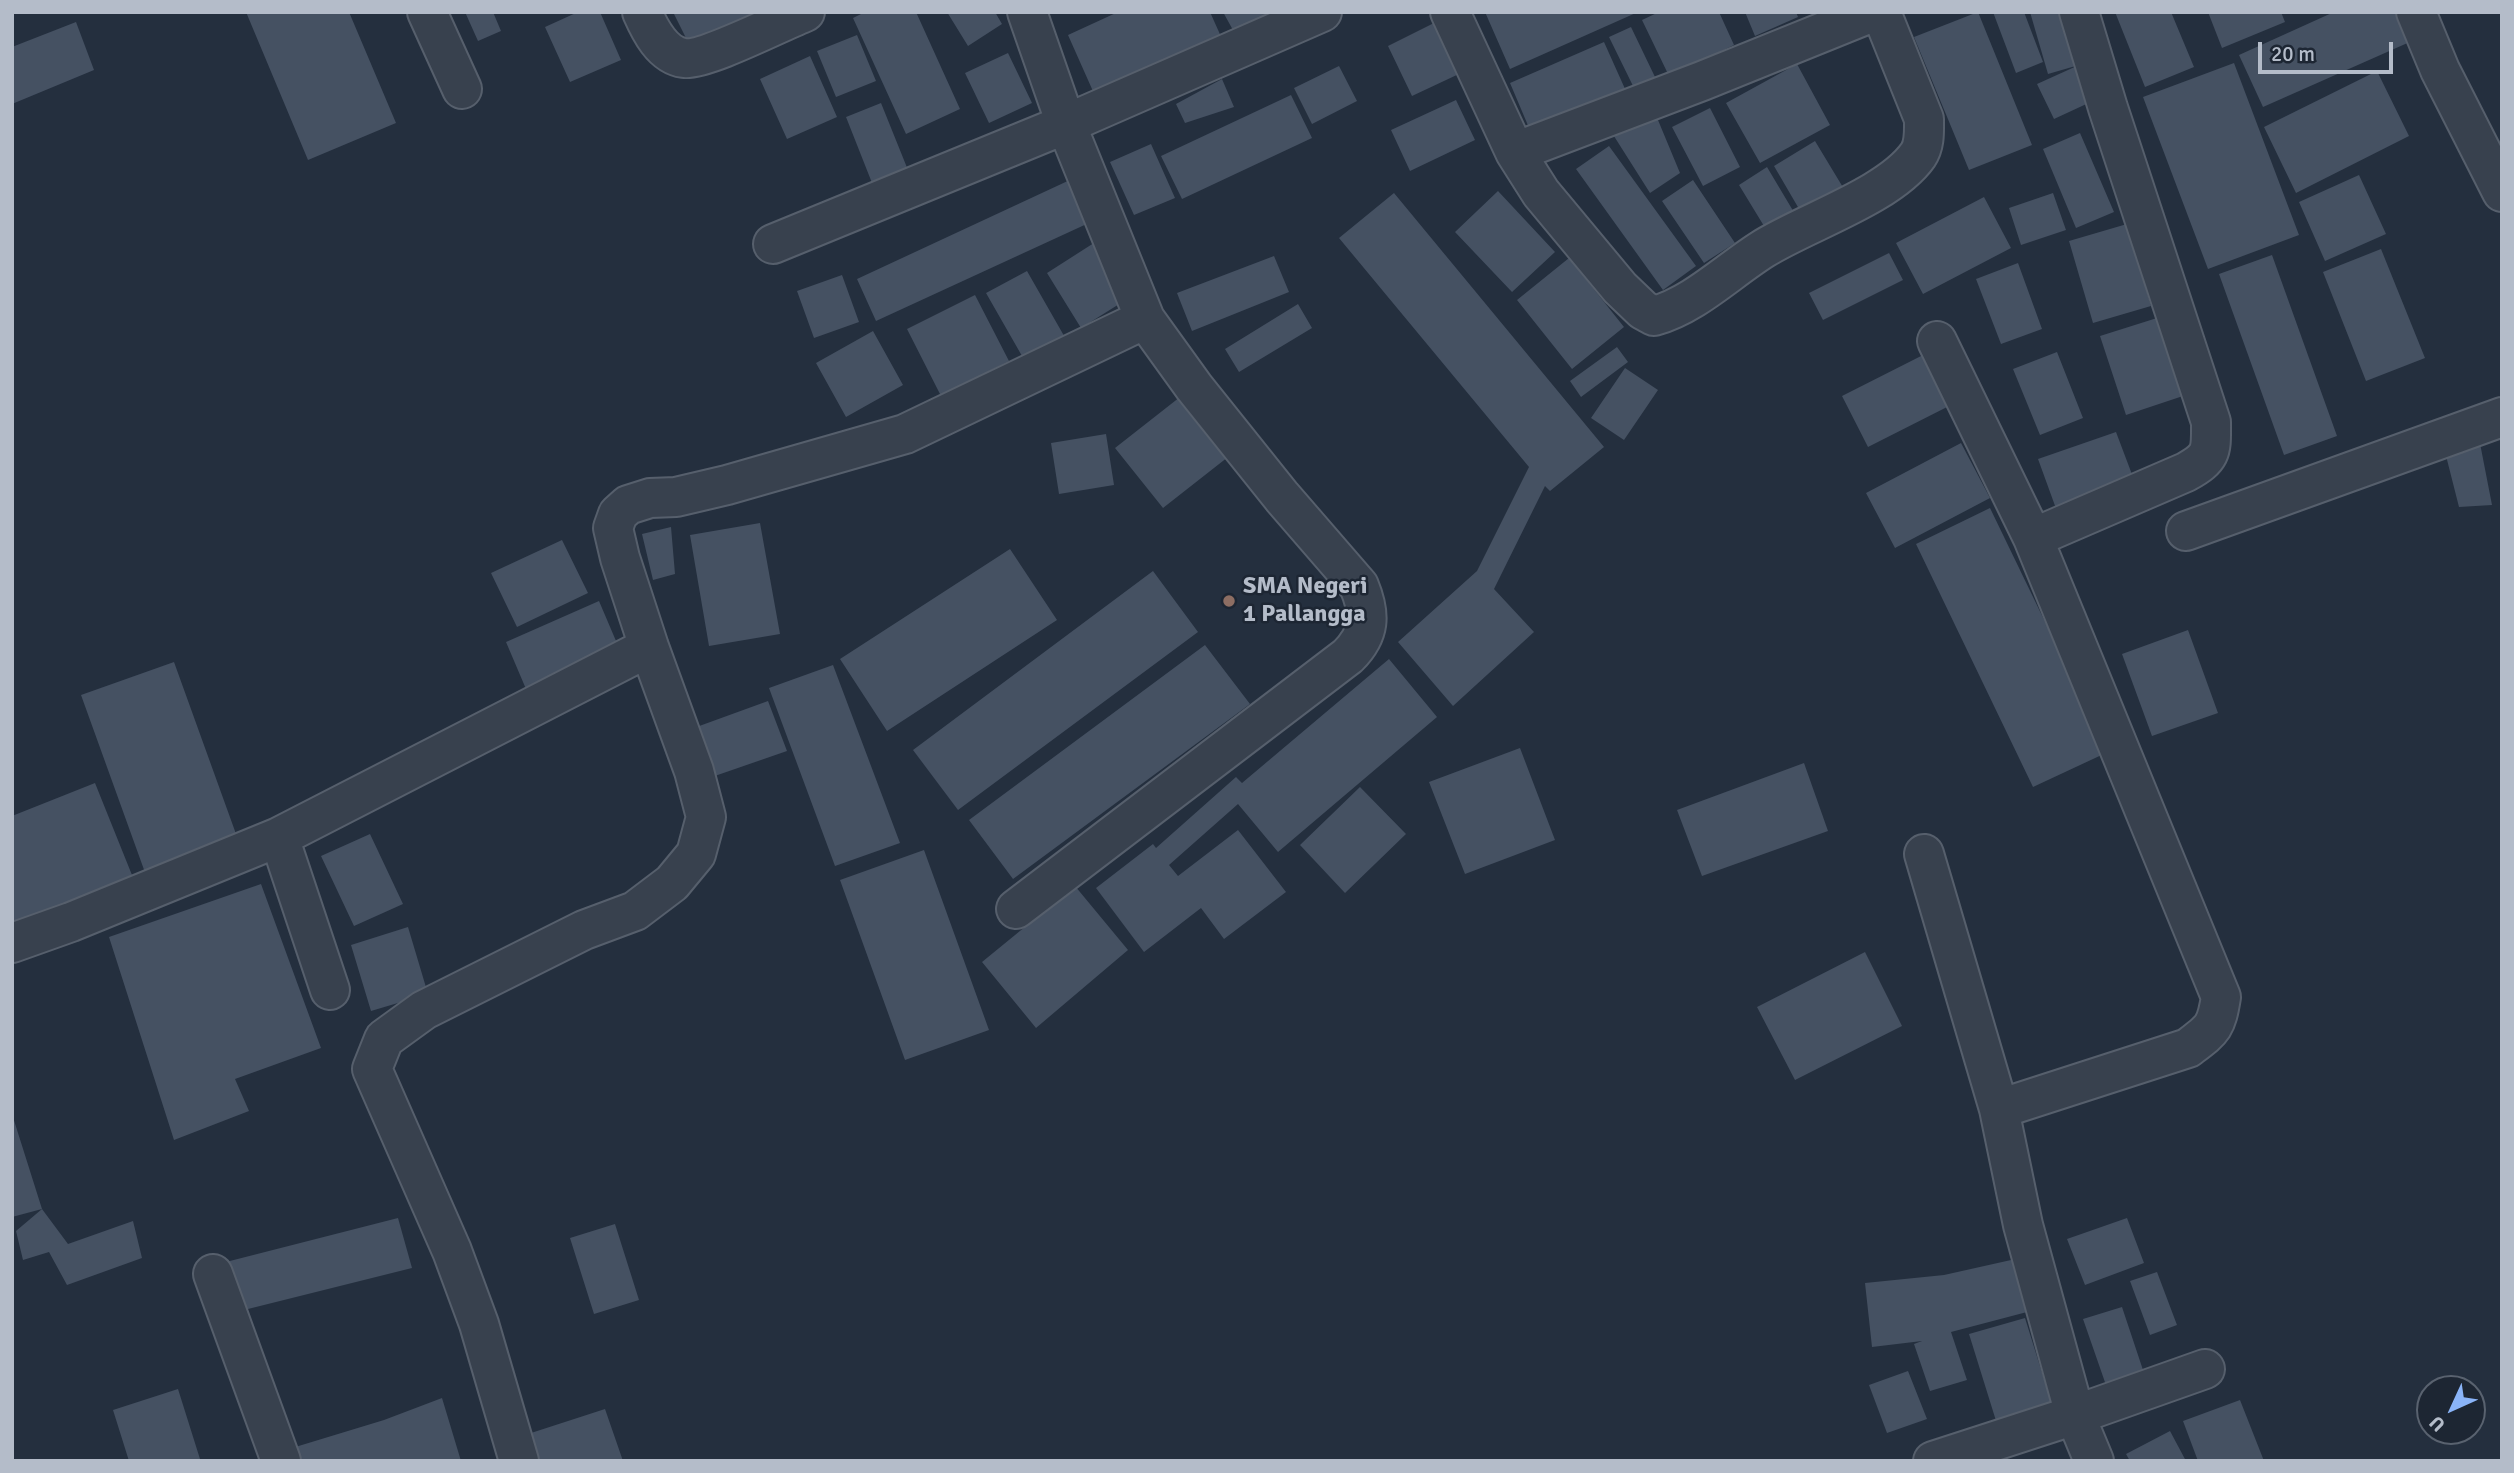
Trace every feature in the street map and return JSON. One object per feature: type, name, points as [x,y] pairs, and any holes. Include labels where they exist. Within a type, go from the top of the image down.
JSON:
[{"type":"street","points":[[427,12],[462,89]]},
{"type":"street","points":[[642,12],[659,43],[670,53],[684,58],[705,55],[805,12]]},
{"type":"street","points":[[1016,909],[1348,656],[1360,644],[1365,633],[1366,603],[1359,586],[1282,497],[1202,397],[1146,319],[1066,124],[1027,12]]},
{"type":"street","points":[[773,244],[1066,124],[1322,12]]},
{"type":"street","points":[[1450,12],[1516,152],[1541,193],[1620,288],[1648,314],[1654,316],[1691,298],[1764,248],[1884,184],[1919,153],[1925,134],[1924,119],[1881,12]]},
{"type":"street","points":[[1516,152],[1873,12]]},
{"type":"street","points":[[2033,538],[2186,472],[2202,463],[2211,449],[2211,422],[2079,12]]},
{"type":"street","points":[[2416,12],[2440,70],[2502,192]]},
{"type":"street","points":[[519,1461],[479,1324],[457,1264],[372,1069],[384,1039],[424,1010],[584,930],[635,911],[672,883],[696,854],[706,817],[694,771],[620,558],[613,528],[618,514],[628,505],[650,498],[677,496],[727,485],[905,434],[1146,319]]},
{"type":"street","points":[[1937,341],[2033,538],[2221,997],[2218,1018],[2211,1031],[2188,1048],[1998,1108]]},
{"type":"street","points":[[2186,531],[2502,416]]},
{"type":"street","points":[[12,943],[96,912],[279,837],[649,647]]},
{"type":"street","points":[[279,837],[330,990]]},
{"type":"street","points":[[1924,854],[1998,1108],[2023,1226],[2075,1415],[2094,1461]]},
{"type":"street","points":[[213,1274],[281,1461]]},
{"type":"street","points":[[1933,1461],[2205,1369]]},
{"type":"building","points":[[246,12],[349,12],[396,123],[308,160]]},
{"type":"building","points":[[465,12],[493,12],[501,31],[478,41]]},
{"type":"building","points":[[578,12],[600,12],[621,60],[570,82],[545,27]]},
{"type":"building","points":[[673,12],[755,12],[689,44]]},
{"type":"building","points":[[865,12],[916,12],[960,109],[906,134],[853,18]]},
{"type":"building","points":[[947,12],[995,12],[1002,24],[968,46]]},
{"type":"building","points":[[1118,12],[1210,12],[1223,41],[1096,98],[1068,35]]},
{"type":"building","points":[[1223,12],[1270,12],[1275,22],[1239,41]]},
{"type":"building","points":[[1485,12],[1638,12],[1510,69]]},
{"type":"building","points":[[1659,12],[1719,12],[1734,45],[1669,76],[1642,20]]},
{"type":"building","points":[[1745,12],[1796,12],[1798,17],[1755,36]]},
{"type":"building","points":[[1978,12],[2032,145],[1969,170],[1914,37]]},
{"type":"building","points":[[1993,12],[2024,12],[2043,62],[2016,73]]},
{"type":"building","points":[[2030,12],[2063,12],[2095,100],[2054,119],[2037,84],[2079,65],[2048,74]]},
{"type":"building","points":[[2115,12],[2171,12],[2194,67],[2145,87]]},
{"type":"building","points":[[2208,12],[2281,12],[2285,22],[2222,48]]},
{"type":"building","points":[[2334,12],[2399,12],[2412,41],[2263,107],[2239,55]]},
{"type":"building","points":[[76,22],[94,70],[12,104],[12,47]]},
{"type":"building","points":[[1436,22],[1461,73],[1412,96],[1388,46]]},
{"type":"building","points":[[1631,27],[1655,77],[1634,88],[1609,37]]},
{"type":"building","points":[[857,35],[876,81],[836,97],[817,51]]},
{"type":"building","points":[[1604,42],[1630,100],[1535,142],[1510,83]]},
{"type":"building","points":[[1008,53],[1032,103],[989,123],[965,73]]},
{"type":"building","points":[[810,56],[837,117],[787,139],[760,79]]},
{"type":"building","points":[[2234,63],[2299,235],[2208,269],[2143,97]]},
{"type":"building","points":[[1797,64],[1830,125],[1760,163],[1726,103]]},
{"type":"building","points":[[1339,66],[1357,101],[1312,124],[1294,88]]},
{"type":"building","points":[[2377,71],[2409,136],[2296,193],[2264,127]]},
{"type":"building","points":[[1222,79],[1234,107],[1185,123],[1176,104]]},
{"type":"building","points":[[1291,95],[1312,138],[1182,199],[1161,156]]},
{"type":"building","points":[[1456,100],[1475,140],[1410,171],[1391,130]]},
{"type":"building","points":[[881,103],[910,175],[874,188],[846,117]]},
{"type":"building","points":[[1653,108],[1680,173],[1650,193],[1612,133]]},
{"type":"building","points":[[1710,108],[1740,167],[1703,186],[1672,127]]},
{"type":"building","points":[[2080,133],[2114,212],[2076,228],[2043,149]]},
{"type":"building","points":[[1815,141],[1844,189],[1802,214],[1774,166]]},
{"type":"building","points":[[1151,144],[1175,198],[1134,215],[1110,162]]},
{"type":"building","points":[[1609,146],[1696,266],[1663,290],[1576,169]]},
{"type":"building","points":[[1767,167],[1795,214],[1767,231],[1739,185]]},
{"type":"building","points":[[2359,175],[2386,234],[2325,261],[2299,202]]},
{"type":"building","points":[[1072,179],[1091,222],[876,321],[857,279]]},
{"type":"building","points":[[1693,180],[1735,243],[1704,263],[1662,201]]},
{"type":"building","points":[[1498,191],[1555,252],[1512,292],[1455,232]]},
{"type":"building","points":[[1394,193],[1604,447],[1550,491],[1545,486],[1494,589],[1534,632],[1453,706],[1398,642],[1477,571],[1529,467],[1339,238]]},
{"type":"building","points":[[2053,193],[2066,230],[2021,245],[2009,208]]},
{"type":"building","points":[[1984,197],[2011,248],[1923,294],[1896,243]]},
{"type":"building","points":[[2127,224],[2151,306],[2093,323],[2069,241]]},
{"type":"building","points":[[1097,241],[1132,296],[1081,328],[1047,273]]},
{"type":"building","points":[[2381,249],[2425,358],[2366,381],[2323,272]]},
{"type":"building","points":[[1889,253],[1903,280],[1823,320],[1809,293]]},
{"type":"building","points":[[2272,255],[2337,436],[2284,455],[2219,274]]},
{"type":"building","points":[[1274,256],[1289,292],[1192,331],[1177,293]]},
{"type":"building","points":[[1569,258],[1624,327],[1572,369],[1517,300]]},
{"type":"building","points":[[2018,263],[2042,329],[2001,344],[1976,279]]},
{"type":"building","points":[[1027,271],[1067,341],[1026,363],[986,293]]},
{"type":"building","points":[[842,275],[859,322],[814,338],[797,291]]},
{"type":"building","points":[[975,295],[1009,361],[941,396],[907,329]]},
{"type":"building","points":[[1298,304],[1312,328],[1239,372],[1225,349]]},
{"type":"building","points":[[2157,318],[2183,396],[2126,415],[2100,336]]},
{"type":"building","points":[[873,331],[903,385],[846,417],[816,363]]},
{"type":"building","points":[[1617,347],[1628,362],[1581,397],[1570,381]]},
{"type":"building","points":[[2057,352],[2083,418],[2040,435],[2013,369]]},
{"type":"building","points":[[1925,354],[1951,405],[1868,447],[1842,396]]},
{"type":"building","points":[[1625,368],[1658,390],[1624,440],[1591,418]]},
{"type":"building","points":[[1180,397],[1228,457],[1163,508],[1115,448]]},
{"type":"building","points":[[2116,432],[2136,485],[2058,514],[2038,459]]},
{"type":"building","points":[[2478,433],[2492,505],[2459,507],[2442,440]]},
{"type":"building","points":[[1106,434],[1114,485],[1059,494],[1051,443]]},
{"type":"building","points":[[1961,443],[1990,498],[1895,548],[1866,493]]},
{"type":"building","points":[[1990,508],[2108,752],[2033,787],[1916,544]]},
{"type":"building","points":[[760,523],[780,634],[709,646],[690,535]]},
{"type":"building","points":[[671,527],[675,574],[653,580],[642,534]]},
{"type":"building","points":[[562,540],[588,593],[517,627],[491,573]]},
{"type":"building","points":[[1010,549],[1057,620],[887,731],[840,659]]},
{"type":"building","points":[[1153,571],[1198,632],[958,810],[913,750]]},
{"type":"building","points":[[599,601],[619,648],[526,689],[506,642]]},
{"type":"building","points":[[2188,630],[2218,713],[2152,736],[2122,654]]},
{"type":"building","points":[[1205,645],[1250,704],[1013,879],[969,820]]},
{"type":"building","points":[[1389,659],[1437,717],[1278,852],[1238,804],[1169,865],[1178,876],[1238,830],[1286,892],[1224,939],[1201,908],[1144,952],[1096,888],[1153,844],[1156,848],[1236,777],[1242,783]]},
{"type":"building","points":[[174,662],[240,845],[147,878],[81,695]]},
{"type":"building","points":[[833,665],[900,843],[835,866],[769,688]]},
{"type":"building","points":[[768,701],[787,751],[709,778],[691,729]]},
{"type":"building","points":[[1520,748],[1555,840],[1465,874],[1429,782]]},
{"type":"building","points":[[1804,763],[1828,831],[1702,876],[1677,810]]},
{"type":"building","points":[[95,783],[136,885],[12,933],[12,816]]},
{"type":"building","points":[[1360,787],[1406,834],[1345,893],[1300,845]]},
{"type":"building","points":[[370,834],[403,904],[354,926],[321,856]]},
{"type":"building","points":[[924,850],[989,1030],[905,1060],[840,880]]},
{"type":"building","points":[[261,884],[321,1048],[235,1079],[249,1111],[174,1140],[109,937]]},
{"type":"building","points":[[1075,886],[1128,950],[1036,1028],[982,962]]},
{"type":"building","points":[[408,927],[428,994],[371,1011],[351,945]]},
{"type":"building","points":[[1865,952],[1902,1026],[1795,1080],[1757,1007]]},
{"type":"building","points":[[12,1114],[42,1209],[12,1217]]},
{"type":"building","points":[[42,1209],[68,1244],[133,1221],[142,1258],[67,1285],[49,1252],[23,1260],[16,1231]]},
{"type":"building","points":[[398,1218],[412,1268],[236,1312],[222,1263]]},
{"type":"building","points":[[2127,1218],[2144,1263],[2085,1285],[2067,1239]]},
{"type":"building","points":[[615,1224],[639,1300],[594,1314],[570,1238]]},
{"type":"building","points":[[2020,1258],[2027,1312],[1951,1332],[1967,1380],[1930,1391],[1914,1344],[1922,1341],[1872,1347],[1865,1283],[1944,1275]]},
{"type":"building","points":[[2157,1272],[2177,1325],[2150,1335],[2130,1281]]},
{"type":"building","points":[[2122,1307],[2145,1376],[2107,1388],[2083,1319]]},
{"type":"building","points":[[2025,1318],[2053,1408],[1997,1424],[1969,1334]]},
{"type":"building","points":[[1908,1371],[1927,1419],[1887,1433],[1869,1385]]},
{"type":"building","points":[[178,1389],[200,1459],[129,1461],[113,1410]]},
{"type":"building","points":[[442,1398],[461,1461],[296,1461],[292,1448],[384,1420]]},
{"type":"building","points":[[2240,1400],[2264,1461],[2198,1461],[2183,1421]]},
{"type":"building","points":[[605,1409],[623,1461],[540,1461],[531,1433]]},
{"type":"building","points":[[2170,1431],[2186,1461],[2130,1461],[2126,1454]]},
{"type":"place","name":"SMA Negeri 1 Pallangga","points":[[1229,601]]}]
